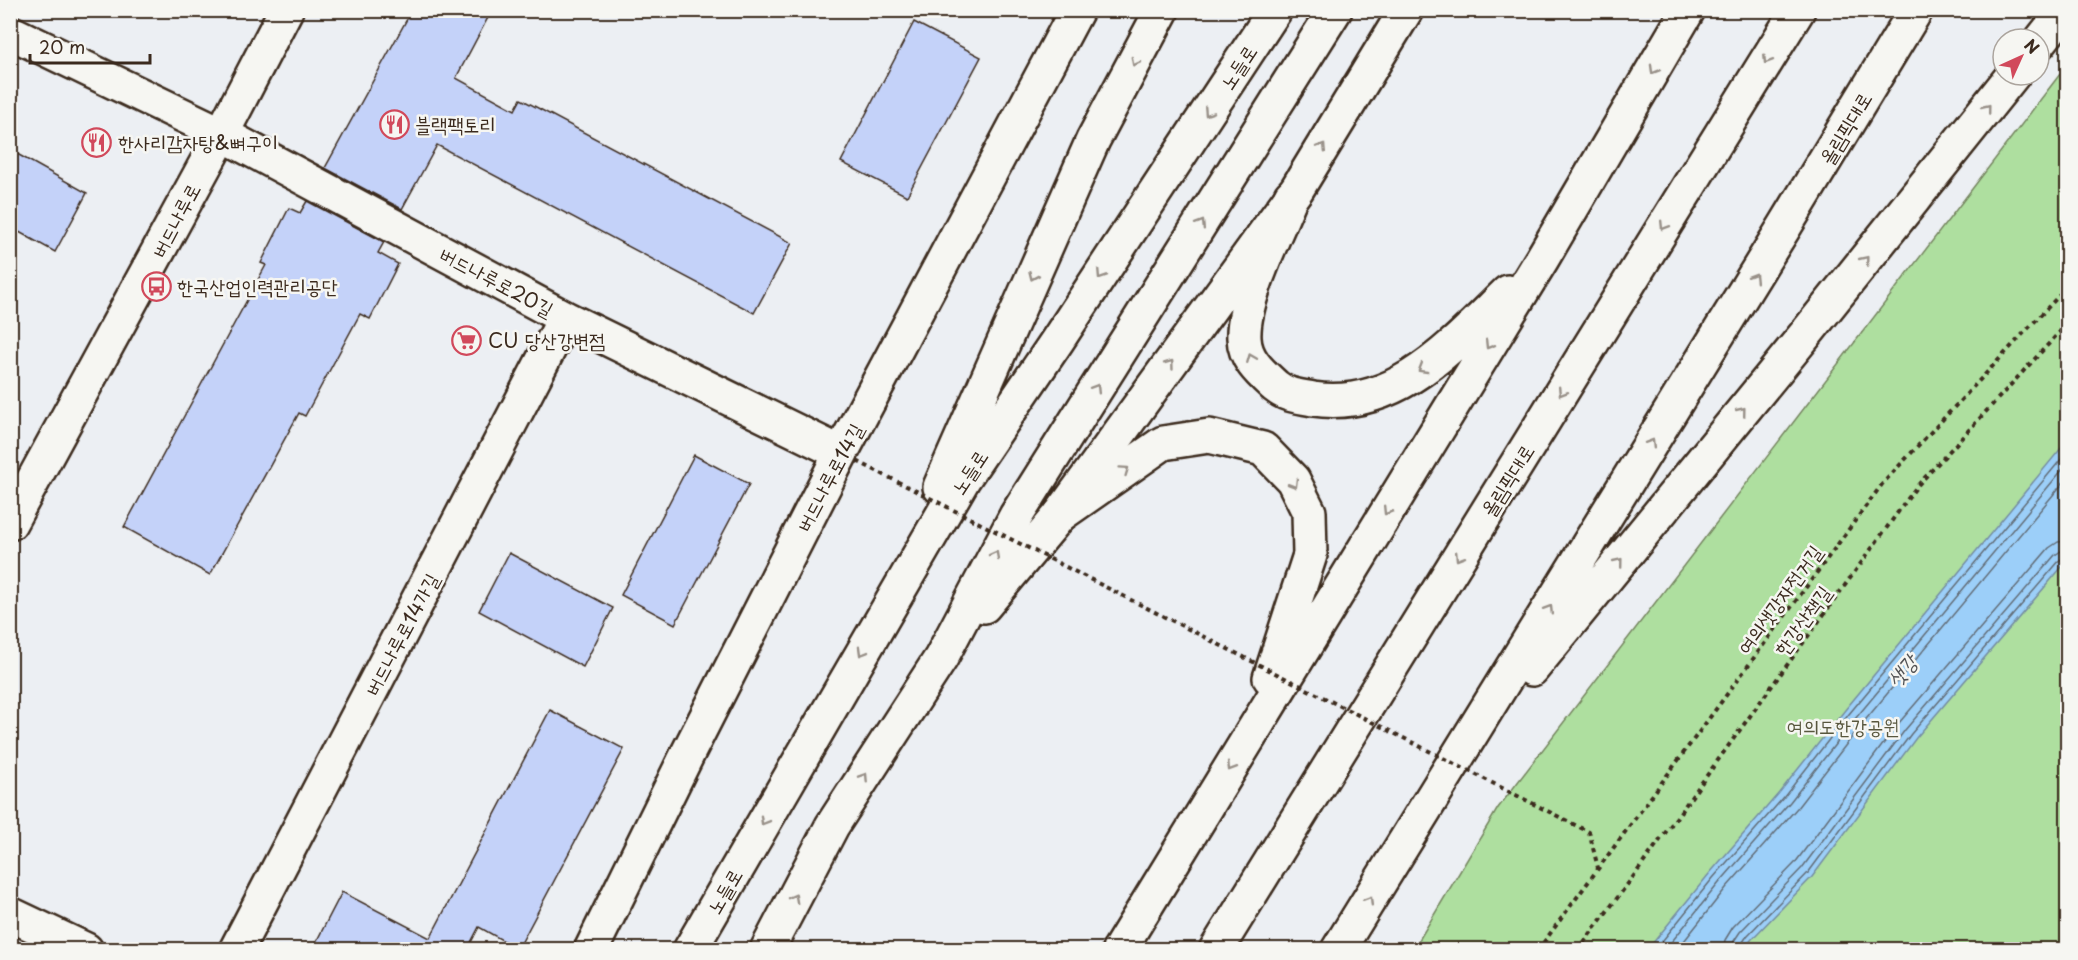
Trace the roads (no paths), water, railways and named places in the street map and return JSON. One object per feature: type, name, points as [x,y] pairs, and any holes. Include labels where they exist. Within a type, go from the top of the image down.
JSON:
[{"type":"main road","name":"버드나루로","points":[[10,523],[222,134],[286,10]]},
{"type":"main road","name":"버드나루로14길","points":[[591,950],[688,753],[841,453],[1077,10]]},
{"type":"main road","points":[[884,614],[1093,140],[1162,10]]},
{"type":"main road","name":"노들로","points":[[690,950],[964,478],[1275,10]]},
{"type":"main road","points":[[767,950],[832,826],[941,658],[1016,516],[1335,10]]},
{"type":"main road","points":[[941,658],[1060,515],[1291,196],[1406,10]]},
{"type":"main road","name":"올림픽대로","points":[[1216,950],[1798,10]]},
{"type":"main road","name":"올림픽대로","points":[[1338,950],[1767,257],[1916,10]]},
{"type":"main road","points":[[2051,28],[2065,10]]},
{"type":"main road","points":[[1119,950],[1542,259],[1687,14]]},
{"type":"main road","name":"버드나루로20길","points":[[10,32],[222,134],[565,318],[841,453]]},
{"type":"main road","points":[[1449,770],[1812,326],[2003,87]]},
{"type":"main road","points":[[1291,196],[1249,298],[1244,339],[1254,367],[1285,394],[1334,402],[1384,392],[1437,360],[1542,259]]},
{"type":"main road","name":"버드나루로14가길","points":[[236,950],[565,318]]},
{"type":"main road","points":[[1060,515],[1163,443],[1175,441],[1209,436],[1263,450],[1293,480],[1309,512],[1310,555],[1253,730]]},
{"type":"main road","points":[[10,914],[86,950]]},
{"type":"water","name":"샛강","points":[[2067,441],[2067,561],[1916,738],[1812,877],[1744,949],[1648,949],[1779,793]]},
{"type":"place","name":"블랙팩토리","points":[[394,124]]},
{"type":"place","name":"한사리감자탕&뼈구이","points":[[97,142]]},
{"type":"place","name":"한국산업인력관리공단","points":[[156,286]]},
{"type":"place","name":"CU 당산강변점","points":[[467,340]]},
{"type":"park label","name":"여의도한강공원","points":[[1843,726]]}]
